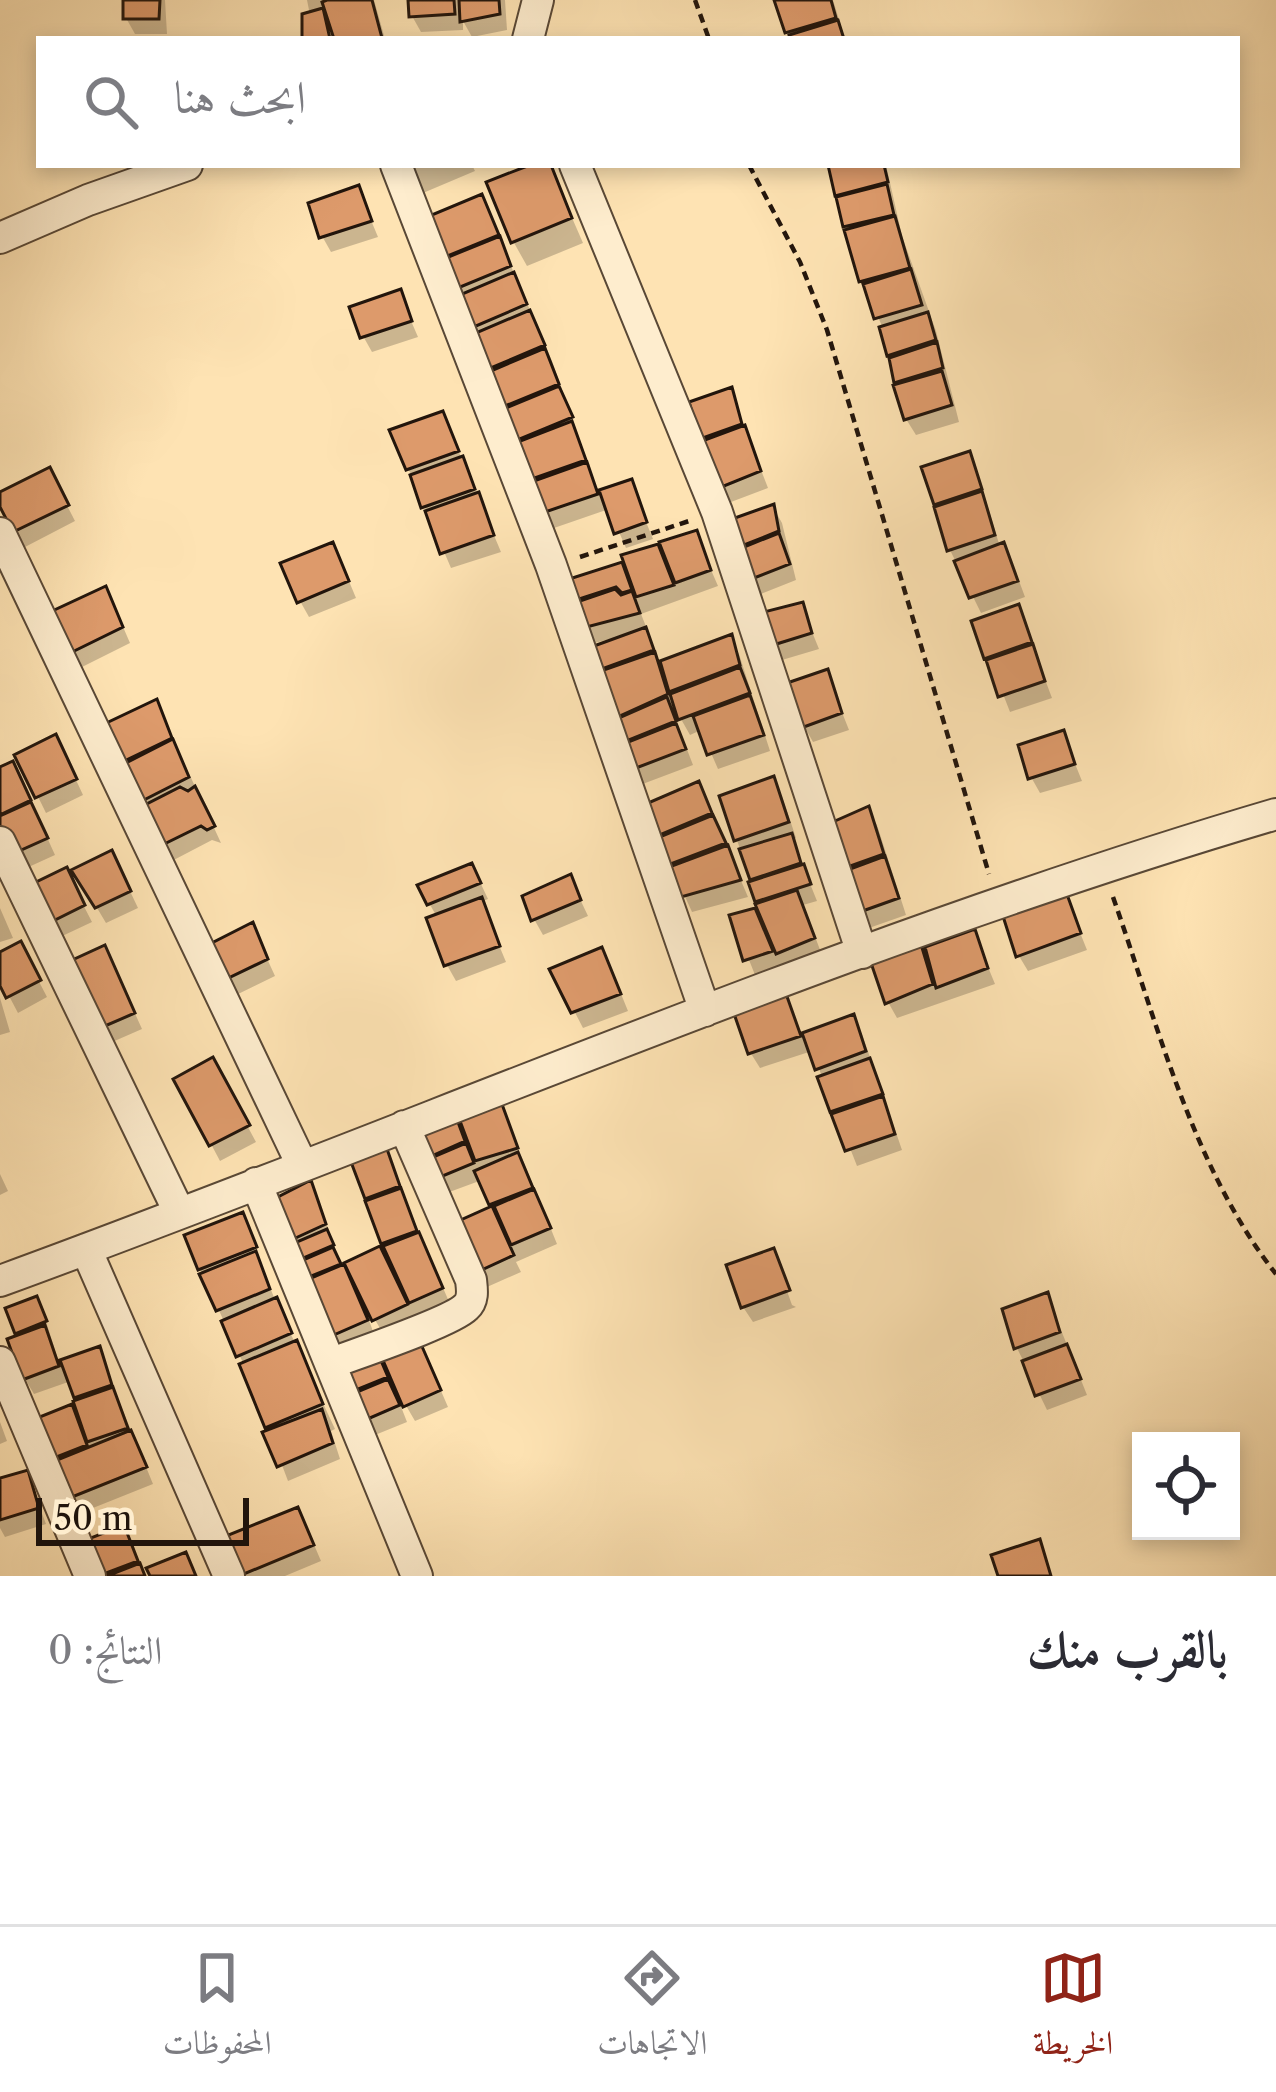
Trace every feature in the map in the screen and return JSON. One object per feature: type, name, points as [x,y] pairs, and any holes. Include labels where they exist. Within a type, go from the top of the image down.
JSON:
[{"type":"street","points":[[529,36],[538,0]]},
{"type":"street","points":[[0,238],[179,168]]},
{"type":"street","points":[[397,168],[551,566],[705,1011]]},
{"type":"street","points":[[575,168],[717,512],[862,953]]},
{"type":"street","points":[[0,533],[302,1165]]},
{"type":"street","points":[[0,1281],[862,953],[1276,814]]},
{"type":"street","points":[[0,842],[179,1212]]},
{"type":"street","points":[[332,1364],[446,1317],[466,1307],[473,1296],[471,1280],[404,1126]]},
{"type":"street","points":[[256,1183],[417,1576]]},
{"type":"street","points":[[86,1249],[230,1576]]},
{"type":"street","points":[[0,1362],[90,1576]]},
{"type":"path","points":[[695,0],[709,36]]},
{"type":"path","points":[[751,168],[800,262],[827,331],[999,905]]},
{"type":"path","points":[[551,566],[717,512]]},
{"type":"path","points":[[1103,869],[1220,1187],[1247,1238],[1276,1274]]},
{"type":"building","points":[[123,0],[160,0],[159,19],[123,19]]},
{"type":"building","points":[[372,0],[381,36],[333,36],[322,2]]},
{"type":"building","points":[[408,0],[454,0],[455,14],[409,17]]},
{"type":"building","points":[[459,0],[499,0],[500,14],[460,22]]},
{"type":"building","points":[[774,0],[831,0],[836,18],[785,33]]},
{"type":"building","points":[[323,8],[329,36],[302,36],[302,14]]},
{"type":"building","points":[[838,20],[843,36],[789,36]]},
{"type":"building","points":[[522,168],[552,168],[572,218],[511,243],[486,182]]},
{"type":"building","points":[[829,168],[885,168],[888,182],[835,196]]},
{"type":"building","points":[[887,184],[894,215],[843,227],[836,197]]},
{"type":"building","points":[[359,185],[372,221],[319,238],[308,203]]},
{"type":"building","points":[[482,194],[499,235],[440,259],[422,219]]},
{"type":"building","points":[[895,216],[910,268],[859,282],[844,230]]},
{"type":"building","points":[[500,236],[511,266],[453,290],[441,260]]},
{"type":"building","points":[[911,269],[922,305],[874,319],[863,284]]},
{"type":"building","points":[[514,272],[527,304],[469,329],[455,297]]},
{"type":"building","points":[[401,289],[412,321],[360,338],[349,307]]},
{"type":"building","points":[[530,310],[545,345],[486,370],[471,335]]},
{"type":"building","points":[[928,312],[936,340],[887,356],[879,327]]},
{"type":"building","points":[[937,342],[943,368],[894,383],[889,358]]},
{"type":"building","points":[[545,348],[559,384],[500,408],[486,373]]},
{"type":"building","points":[[942,371],[952,405],[904,420],[893,385]]},
{"type":"building","points":[[559,386],[573,417],[515,441],[501,410]]},
{"type":"building","points":[[732,387],[742,424],[700,439],[689,402]]},
{"type":"building","points":[[443,411],[459,451],[406,470],[389,430]]},
{"type":"building","points":[[572,421],[586,460],[529,480],[515,443]]},
{"type":"building","points":[[745,425],[761,471],[719,488],[702,441]]},
{"type":"building","points":[[970,451],[982,489],[934,505],[921,467]]},
{"type":"building","points":[[463,456],[475,489],[421,508],[410,475]]},
{"type":"building","points":[[587,462],[598,494],[542,513],[531,482]]},
{"type":"building","points":[[50,467],[69,505],[13,532],[0,507],[0,492]]},
{"type":"building","points":[[632,479],[647,522],[614,534],[599,490]]},
{"type":"building","points":[[982,491],[995,535],[947,551],[934,507]]},
{"type":"building","points":[[479,492],[494,535],[440,554],[425,511]]},
{"type":"building","points":[[774,504],[779,531],[739,547],[732,519]]},
{"type":"building","points":[[697,530],[711,570],[675,583],[659,542]]},
{"type":"building","points":[[779,533],[790,564],[749,580],[739,549]]},
{"type":"building","points":[[333,542],[349,581],[297,603],[280,563]]},
{"type":"building","points":[[1004,542],[1018,581],[969,598],[954,561]]},
{"type":"building","points":[[658,544],[674,585],[636,597],[621,555]]},
{"type":"building","points":[[622,562],[632,590],[622,593],[616,587],[570,602],[563,581]]},
{"type":"building","points":[[106,586],[123,627],[66,655],[48,613]]},
{"type":"building","points":[[615,589],[621,595],[632,591],[640,613],[579,629],[571,604]]},
{"type":"building","points":[[803,602],[812,633],[770,646],[760,613]]},
{"type":"building","points":[[1019,604],[1032,642],[984,659],[971,621]]},
{"type":"building","points":[[646,627],[654,650],[591,673],[583,650]]},
{"type":"building","points":[[732,634],[740,665],[669,692],[660,661]]},
{"type":"building","points":[[1033,644],[1045,681],[998,697],[986,660]]},
{"type":"building","points":[[655,652],[668,694],[613,719],[595,673]]},
{"type":"building","points":[[740,667],[750,693],[678,720],[670,694]]},
{"type":"building","points":[[828,669],[842,713],[801,728],[787,683]]},
{"type":"building","points":[[750,695],[764,735],[707,755],[693,716]]},
{"type":"building","points":[[667,697],[676,721],[619,744],[610,722]]},
{"type":"building","points":[[157,699],[172,738],[114,766],[98,727]]},
{"type":"building","points":[[676,723],[686,749],[628,771],[618,746]]},
{"type":"building","points":[[1064,730],[1075,764],[1028,779],[1018,745]]},
{"type":"building","points":[[56,734],[77,779],[35,798],[14,755]]},
{"type":"building","points":[[173,739],[189,777],[134,805],[116,768]]},
{"type":"building","points":[[13,761],[31,800],[0,815],[0,767]]},
{"type":"building","points":[[774,776],[789,822],[734,841],[719,796]]},
{"type":"building","points":[[699,781],[712,813],[655,837],[641,806]]},
{"type":"building","points":[[195,786],[215,826],[207,830],[201,826],[156,848],[137,809],[180,787],[188,791]]},
{"type":"building","points":[[31,802],[48,838],[10,855],[0,834],[0,816]]},
{"type":"building","points":[[869,806],[884,854],[842,869],[826,825]]},
{"type":"building","points":[[713,815],[726,843],[668,865],[657,838]]},
{"type":"building","points":[[792,833],[801,863],[750,880],[739,849]]},
{"type":"building","points":[[728,845],[741,880],[681,897],[669,867]]},
{"type":"building","points":[[112,850],[131,891],[95,908],[71,870]]},
{"type":"building","points":[[885,856],[899,898],[857,913],[842,872]]},
{"type":"building","points":[[472,863],[481,883],[427,905],[417,885]]},
{"type":"building","points":[[804,864],[811,884],[755,902],[748,882]]},
{"type":"building","points":[[67,867],[85,905],[47,924],[28,886]]},
{"type":"building","points":[[571,874],[581,900],[531,921],[522,896]]},
{"type":"building","points":[[1064,886],[1081,933],[1016,957],[1001,910]]},
{"type":"building","points":[[797,890],[815,938],[776,954],[755,904]]},
{"type":"building","points":[[482,897],[500,946],[444,966],[426,918]]},
{"type":"building","points":[[755,908],[773,951],[743,961],[729,915]]},
{"type":"building","points":[[253,922],[268,959],[218,983],[202,948]]},
{"type":"building","points":[[975,929],[988,968],[936,988],[925,947]]},
{"type":"building","points":[[21,941],[41,980],[6,998],[0,986],[0,952]]},
{"type":"building","points":[[920,941],[933,984],[885,1004],[870,960]]},
{"type":"building","points":[[105,945],[135,1013],[98,1029],[68,962]]},
{"type":"building","points":[[602,947],[621,994],[571,1013],[549,969]]},
{"type":"building","points":[[784,988],[801,1036],[748,1054],[731,1005]]},
{"type":"building","points":[[854,1014],[866,1051],[815,1070],[802,1033]]},
{"type":"building","points":[[213,1057],[250,1125],[209,1146],[173,1079]]},
{"type":"building","points":[[870,1058],[883,1094],[830,1112],[817,1077]]},
{"type":"building","points":[[499,1096],[518,1148],[475,1161],[457,1113]]},
{"type":"building","points":[[883,1096],[895,1134],[845,1151],[831,1114]]},
{"type":"building","points":[[455,1114],[465,1141],[427,1158],[419,1131]]},
{"type":"building","points":[[466,1143],[474,1163],[433,1180],[426,1160]]},
{"type":"building","points":[[387,1149],[400,1186],[365,1199],[351,1162]]},
{"type":"building","points":[[518,1152],[533,1188],[489,1205],[474,1171]]},
{"type":"building","points":[[311,1180],[326,1224],[289,1241],[274,1199]]},
{"type":"building","points":[[401,1188],[417,1231],[381,1244],[365,1201]]},
{"type":"building","points":[[534,1189],[551,1228],[511,1245],[494,1206]]},
{"type":"building","points":[[492,1206],[514,1255],[475,1273],[454,1223]]},
{"type":"building","points":[[243,1212],[257,1247],[198,1270],[184,1235]]},
{"type":"building","points":[[327,1229],[334,1245],[299,1260],[292,1244]]},
{"type":"building","points":[[419,1232],[443,1288],[409,1303],[383,1246]]},
{"type":"building","points":[[380,1246],[408,1304],[372,1321],[344,1263]]},
{"type":"building","points":[[333,1247],[341,1264],[304,1279],[296,1263]]},
{"type":"building","points":[[774,1248],[790,1290],[741,1308],[726,1265]]},
{"type":"building","points":[[256,1251],[270,1289],[216,1311],[199,1274]]},
{"type":"building","points":[[344,1264],[368,1320],[329,1337],[304,1281]]},
{"type":"building","points":[[1048,1292],[1060,1332],[1014,1349],[1002,1309]]},
{"type":"building","points":[[37,1296],[47,1321],[15,1334],[5,1308]]},
{"type":"building","points":[[277,1297],[292,1333],[236,1357],[221,1321]]},
{"type":"building","points":[[45,1325],[59,1366],[22,1380],[7,1339]]},
{"type":"building","points":[[417,1335],[441,1390],[403,1407],[379,1351]]},
{"type":"building","points":[[297,1340],[323,1404],[265,1428],[239,1364]]},
{"type":"building","points":[[1067,1344],[1081,1379],[1035,1396],[1022,1361]]},
{"type":"building","points":[[100,1346],[112,1385],[74,1398],[60,1360]]},
{"type":"building","points":[[376,1349],[388,1377],[351,1392],[339,1364]]},
{"type":"building","points":[[388,1379],[400,1405],[363,1421],[352,1394]]},
{"type":"building","points":[[113,1387],[128,1428],[87,1442],[73,1401]]},
{"type":"building","points":[[72,1404],[87,1445],[49,1460],[32,1420]]},
{"type":"building","points":[[322,1409],[333,1443],[277,1467],[262,1432]]},
{"type":"building","points":[[131,1430],[147,1467],[67,1499],[52,1462]]},
{"type":"building","points":[[28,1470],[39,1508],[0,1520],[0,1478]]},
{"type":"building","points":[[298,1507],[314,1545],[239,1576],[221,1538]]},
{"type":"building","points":[[124,1525],[138,1561],[101,1575],[88,1539]]},
{"type":"building","points":[[1040,1539],[1051,1576],[998,1576],[991,1555]]},
{"type":"building","points":[[186,1552],[196,1576],[150,1576],[146,1568]]},
{"type":"building","points":[[140,1563],[145,1576],[107,1576]]}]
